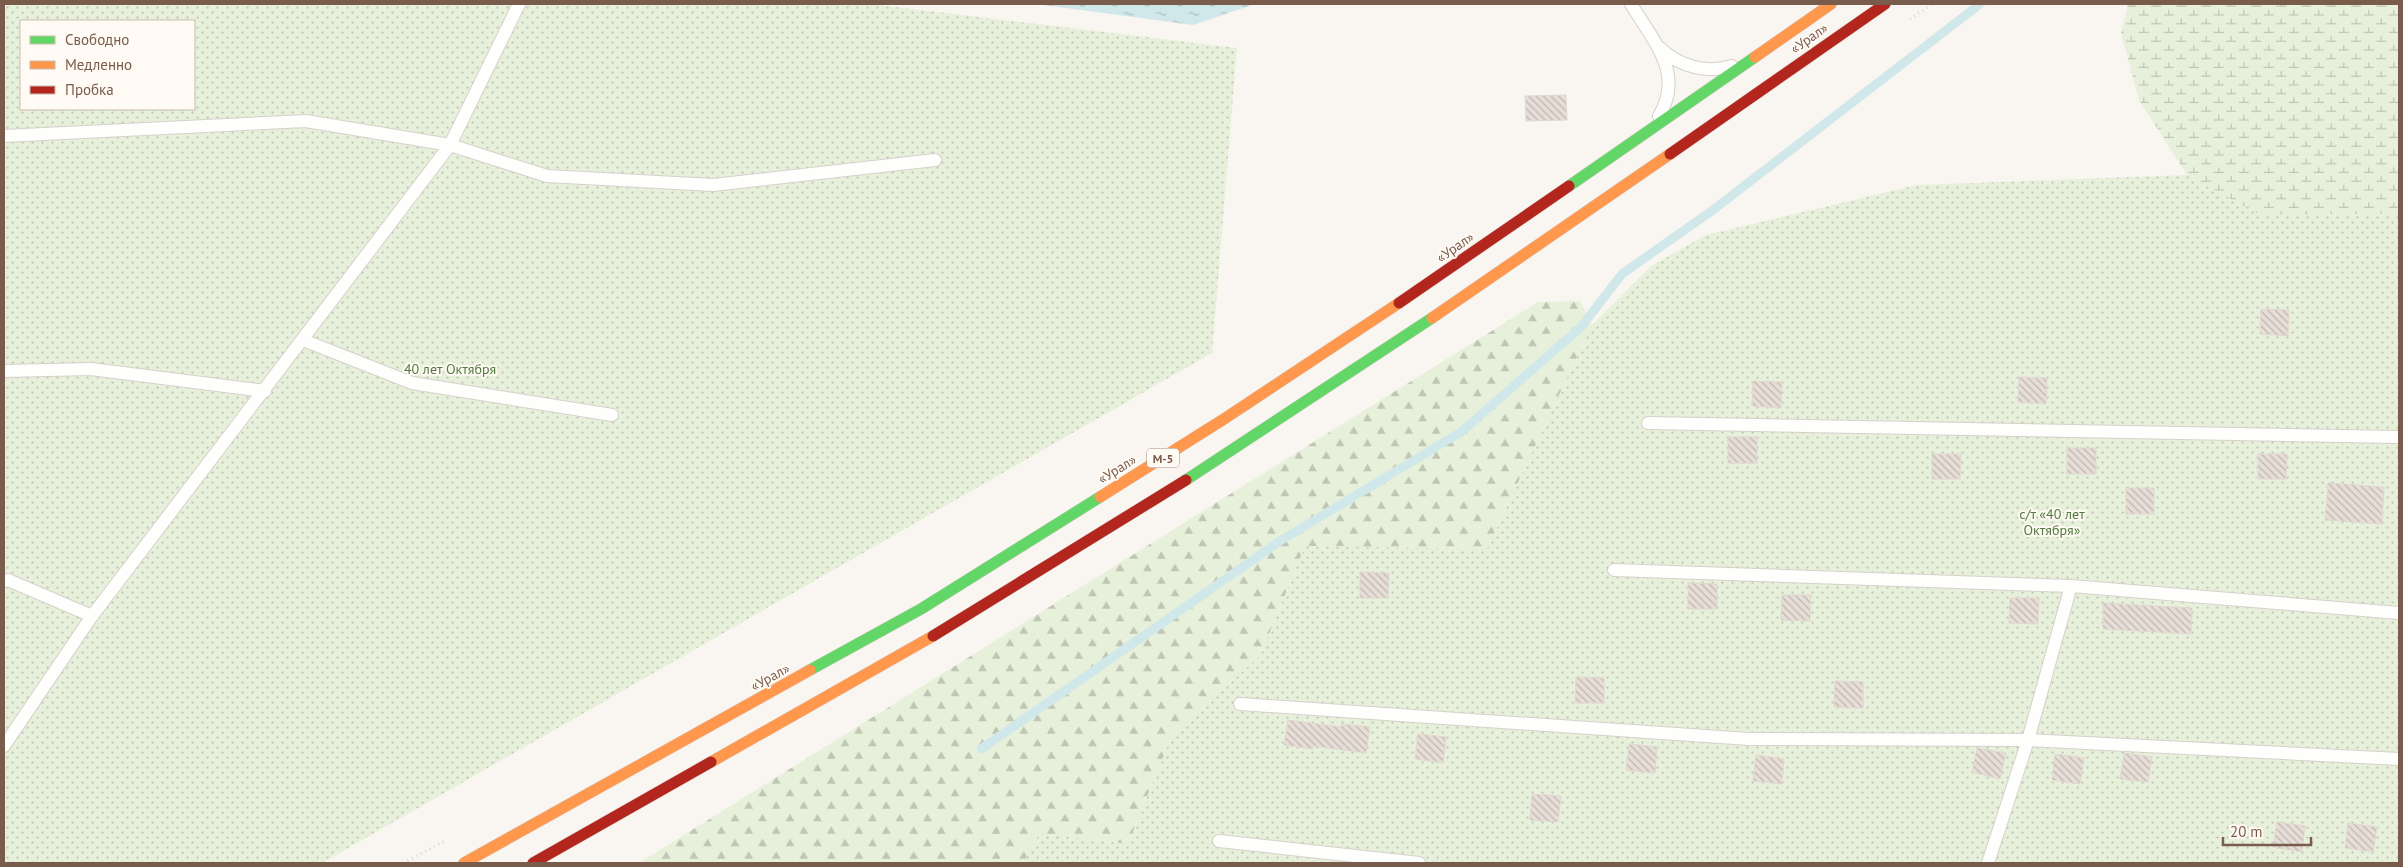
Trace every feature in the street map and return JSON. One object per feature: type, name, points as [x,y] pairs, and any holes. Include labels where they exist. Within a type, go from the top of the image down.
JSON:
[{"type":"highway","name":"«Урал»","points":[[464,863],[922,609],[1224,419],[1452,268],[1831,4]]},
{"type":"highway","name":"«Урал»","points":[[533,863],[936,634],[1242,444],[1468,294],[1885,4]]},
{"type":"lane","points":[[4,746],[92,616],[265,391],[450,145],[519,4]]},
{"type":"lane","points":[[1631,4],[1667,67],[1670,88],[1664,108],[1647,132]]},
{"type":"lane","points":[[1656,45],[1676,62],[1696,67],[1727,67],[1752,59]]},
{"type":"lane","points":[[4,136],[306,121],[450,145],[547,176],[713,185],[934,160]]},
{"type":"lane","points":[[303,340],[412,383],[612,416]]},
{"type":"lane","points":[[4,371],[91,369],[265,391]]},
{"type":"lane","points":[[1648,423],[2399,437]]},
{"type":"lane","points":[[1614,570],[2071,586],[2399,613]]},
{"type":"lane","points":[[4,580],[92,616]]},
{"type":"lane","points":[[1988,863],[2028,740],[2071,586]]},
{"type":"lane","points":[[1240,704],[1749,739],[2028,740],[2399,759]]},
{"type":"lane","points":[[1219,840],[1419,863]]},
{"type":"path","points":[[403,863],[447,840]]},
{"type":"green space","name":"40 лет Октября","points":[[4,4],[871,4],[1237,48],[1212,353],[322,863],[4,863]]},
{"type":"green space","points":[[2128,4],[2399,4],[2399,214],[2260,215],[2187,175],[2139,100],[2121,33]]},
{"type":"green space","name":"с/т «40 лет Октября»","points":[[2187,175],[2260,215],[2399,214],[2399,863],[1023,863],[1040,833],[1128,844],[1173,733],[1260,656],[1305,546],[1487,549],[1592,325],[1651,266],[1706,235],[1917,185]]},
{"type":"green space","points":[[1580,301],[1592,325],[1487,549],[1305,546],[1260,656],[1173,733],[1128,844],[1041,833],[1023,863],[639,863],[1538,302]]},
{"type":"water","points":[[1036,4],[1255,4],[1193,25]]},
{"type":"building","points":[[1566,95],[1567,120],[1526,121],[1525,96]]},
{"type":"building","points":[[2261,309],[2289,310],[2288,336],[2260,334]]},
{"type":"building","points":[[2019,377],[2047,378],[2046,404],[2018,402]]},
{"type":"building","points":[[1753,381],[1782,382],[1781,408],[1752,406]]},
{"type":"building","points":[[1728,437],[1757,437],[1757,463],[1728,463]]},
{"type":"building","points":[[2067,448],[2096,448],[2096,474],[2067,474]]},
{"type":"building","points":[[1932,454],[1961,454],[1960,479],[1932,479]]},
{"type":"building","points":[[2258,454],[2287,454],[2286,479],[2258,479]]},
{"type":"building","points":[[2328,483],[2384,487],[2382,524],[2325,520]]},
{"type":"building","points":[[2126,488],[2154,488],[2154,514],[2126,514]]},
{"type":"building","points":[[1360,572],[1389,573],[1388,598],[1360,598]]},
{"type":"building","points":[[1688,583],[1717,584],[1717,609],[1688,609]]},
{"type":"building","points":[[1782,595],[1811,595],[1810,621],[1781,620]]},
{"type":"building","points":[[2010,598],[2039,598],[2038,624],[2009,623]]},
{"type":"building","points":[[2103,603],[2192,608],[2191,634],[2103,629]]},
{"type":"building","points":[[1576,677],[1604,678],[1604,703],[1575,703]]},
{"type":"building","points":[[1835,681],[1863,682],[1863,708],[1834,707]]},
{"type":"building","points":[[1288,720],[1341,727],[1342,724],[1370,727],[1366,753],[1313,746],[1313,749],[1284,745]]},
{"type":"building","points":[[1418,734],[1446,737],[1443,763],[1415,759]]},
{"type":"building","points":[[1629,744],[1657,747],[1655,773],[1626,770]]},
{"type":"building","points":[[1977,748],[2006,753],[2000,779],[1972,772]]},
{"type":"building","points":[[2124,753],[2152,757],[2148,782],[2120,779]]},
{"type":"building","points":[[2055,754],[2084,758],[2080,784],[2052,780]]},
{"type":"building","points":[[1756,755],[1784,759],[1782,784],[1753,781]]},
{"type":"building","points":[[1532,794],[1561,796],[1558,822],[1530,820]]},
{"type":"building","points":[[2277,822],[2305,826],[2302,852],[2273,847]]},
{"type":"building","points":[[2348,823],[2377,827],[2373,852],[2345,848]]},
{"type":"waterway","points":[[981,749],[1280,541],[1461,432],[1581,327],[1622,274],[1713,210],[1980,4]]},
{"type":"traffic: fast","points":[[1569,186],[1755,57]]},
{"type":"traffic: fast","points":[[1186,480],[1432,318]]},
{"type":"traffic: fast","points":[[810,670],[921,609],[1100,497]]},
{"type":"traffic: slow","points":[[1755,57],[1831,4]]},
{"type":"traffic: slow","points":[[1432,318],[1670,154]]},
{"type":"traffic: slow","points":[[1100,497],[1224,419],[1399,303]]},
{"type":"traffic: slow","points":[[711,762],[933,636]]},
{"type":"traffic: slow","points":[[464,863],[810,670]]},
{"type":"traffic: jam","points":[[1670,154],[1885,4]]},
{"type":"traffic: jam","points":[[1399,303],[1569,186]]},
{"type":"traffic: jam","points":[[933,636],[1186,480]]},
{"type":"traffic: jam","points":[[533,863],[711,762]]}]
